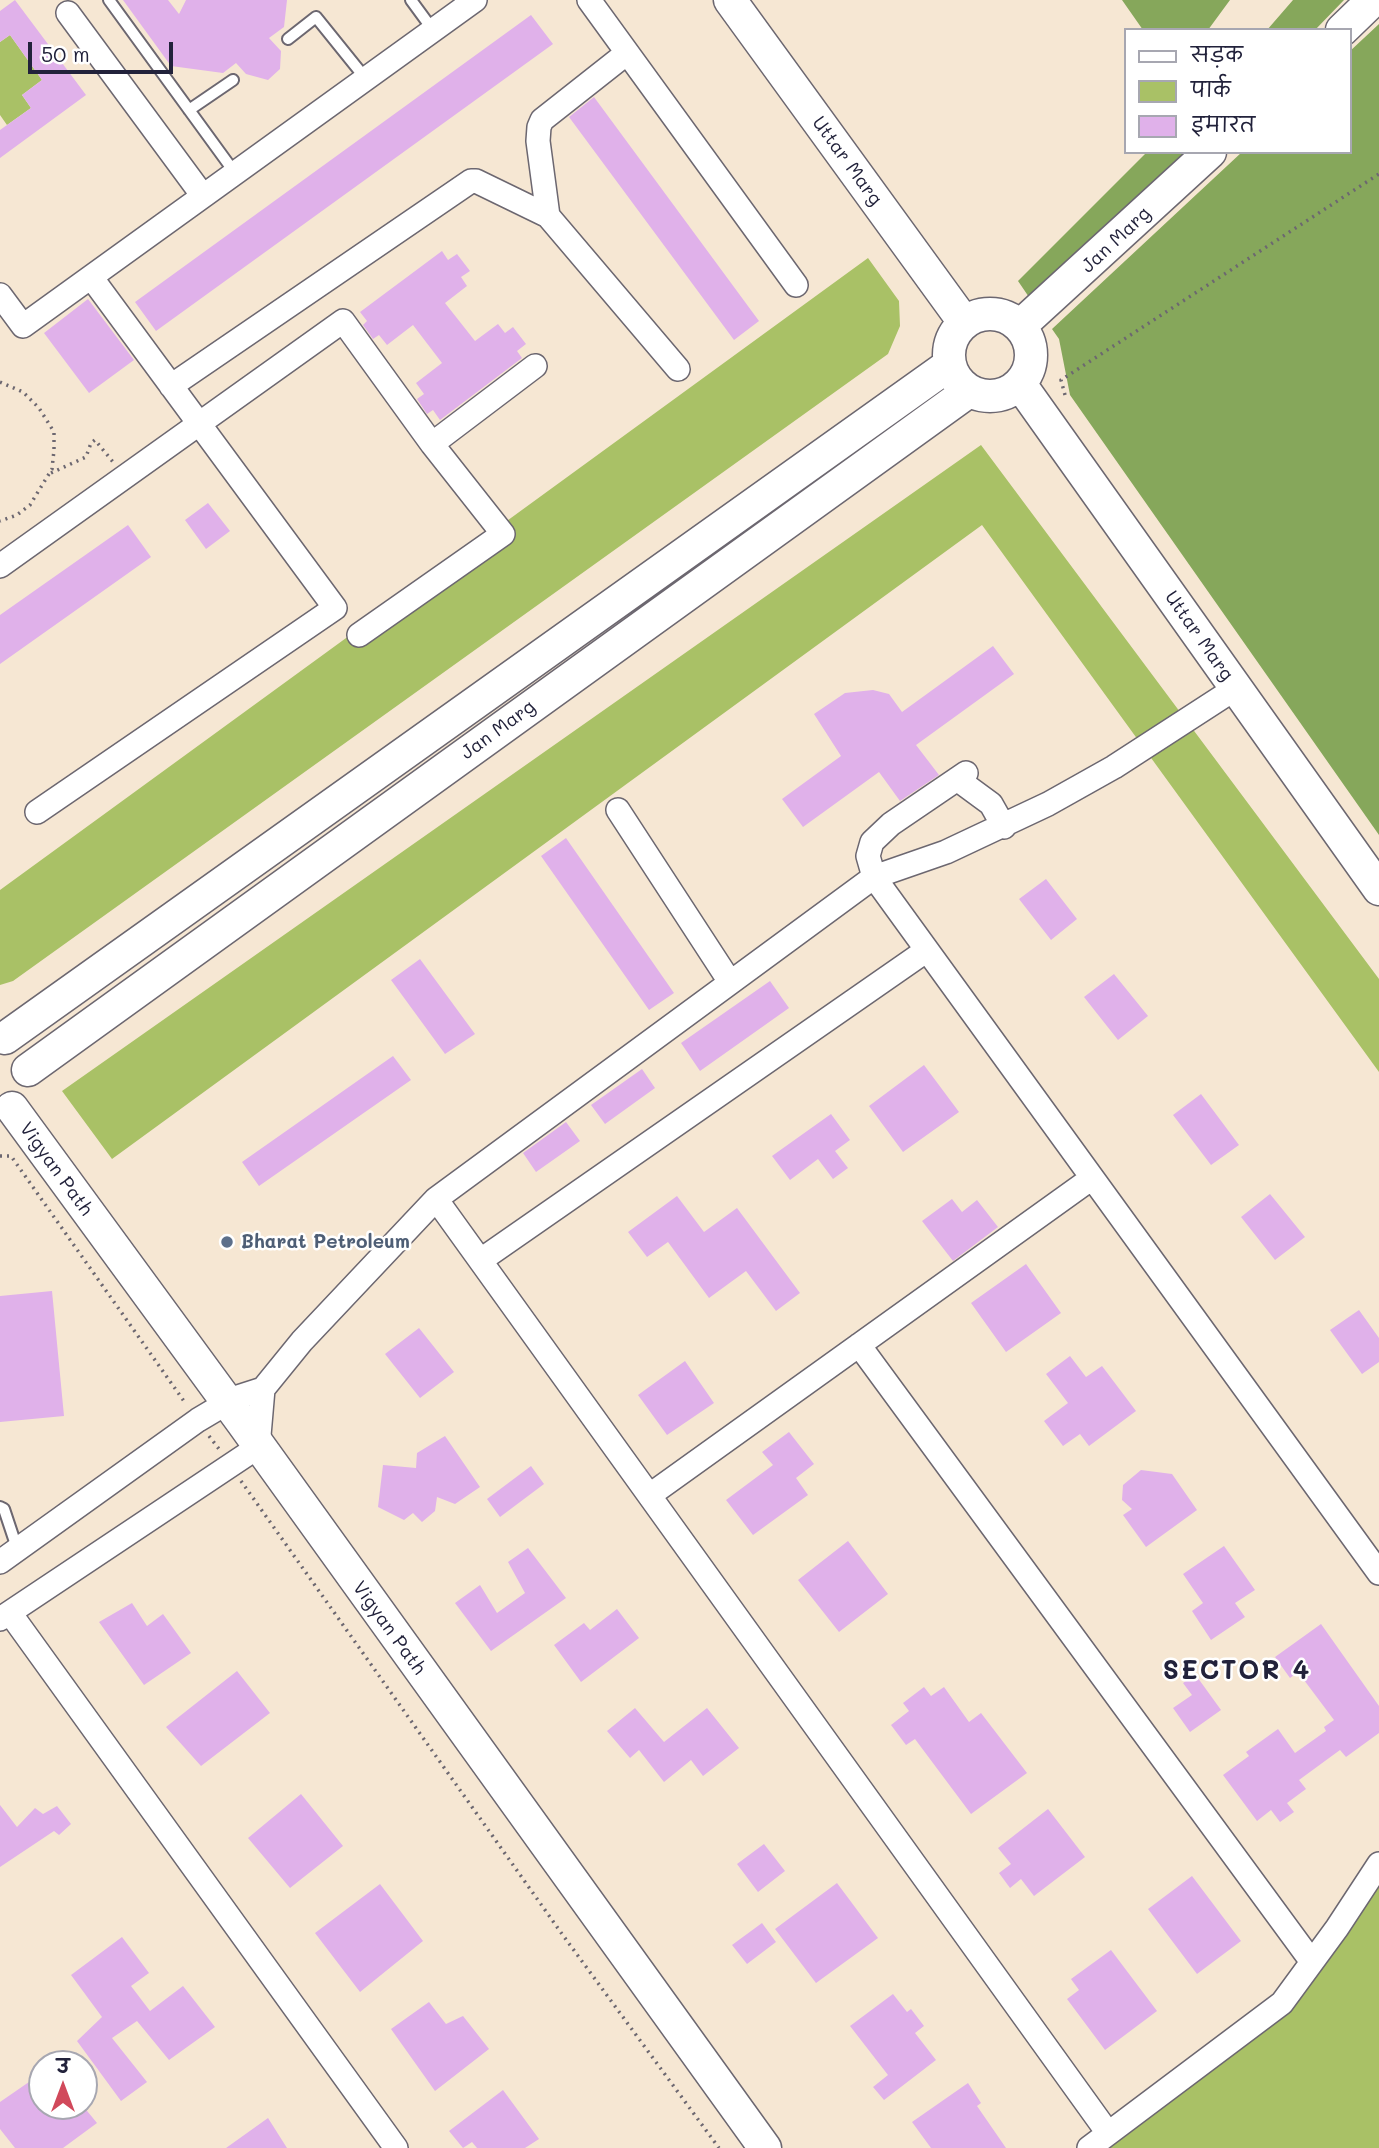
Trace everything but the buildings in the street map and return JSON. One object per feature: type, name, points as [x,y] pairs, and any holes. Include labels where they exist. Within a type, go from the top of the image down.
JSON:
[{"type":"main road","name":"Uttar Marg","points":[[730,0],[964,322]]},
{"type":"main road","points":[[1344,28],[1373,0]]},
{"type":"main road","name":"Jan Marg","points":[[1020,326],[1208,154]]},
{"type":"main road","points":[[995,313],[1020,326],[1030,342],[1031,360],[1020,384],[1000,396],[984,396],[969,391],[956,380],[949,365],[948,349],[955,332],[964,322],[978,315],[995,313]]},
{"type":"main road","name":"Jan Marg","points":[[2,1037],[949,365]]},
{"type":"main road","name":"Uttar Marg","points":[[1020,384],[1379,889]]},
{"type":"main road","name":"Jan Marg","points":[[28,1070],[969,391]]},
{"type":"main road","points":[[2,1037],[20,1050],[28,1070],[22,1098],[6,1111]]},
{"type":"main road","name":"Vigyan Path","points":[[6,1111],[228,1403],[765,2148]]},
{"type":"street","points":[[0,295],[23,326],[475,0]]},
{"type":"street","points":[[589,0],[796,285]]},
{"type":"street","points":[[68,13],[203,196]]},
{"type":"street","points":[[548,216],[538,141],[542,120],[627,53]]},
{"type":"street","points":[[171,386],[471,181],[480,182],[548,216],[678,369]]},
{"type":"street","points":[[0,566],[125,478],[199,425],[343,321],[432,444],[503,534],[363,640],[335,608],[199,425],[91,277]]},
{"type":"street","points":[[432,444],[535,366]]},
{"type":"street","points":[[37,811],[335,608]]},
{"type":"street","points":[[9,1555],[198,1420],[228,1403],[262,1389],[302,1341],[436,1199],[874,877],[946,852],[1004,827],[1114,767],[1236,688]]},
{"type":"street","points":[[1004,827],[991,804],[962,776],[891,824],[872,842],[868,856],[874,877],[1379,1573]]},
{"type":"street","points":[[618,810],[730,982]]},
{"type":"street","points":[[481,1260],[927,950]]},
{"type":"street","points":[[650,1495],[1092,1178]]},
{"type":"street","points":[[436,1199],[1108,2133]]},
{"type":"street","points":[[859,1345],[1312,1962]]},
{"type":"street","points":[[262,1389],[258,1447],[5,1616],[396,2148]]},
{"type":"street","points":[[1088,2148],[1282,2003],[1379,1864]]},
{"type":"lane","points":[[108,0],[235,173]]},
{"type":"lane","points":[[411,0],[433,30]]},
{"type":"lane","points":[[288,39],[316,17],[366,79]]},
{"type":"lane","points":[[189,110],[233,80]]},
{"type":"lane","points":[[0,1507],[4,1509],[9,1555]]},
{"type":"path","points":[[1065,394],[1062,380],[1379,174]]},
{"type":"path","points":[[0,382],[23,392],[39,408],[54,432],[52,468],[30,505],[0,521]]},
{"type":"path","points":[[49,473],[86,457],[90,443],[95,440],[125,478]]},
{"type":"path","points":[[0,1156],[11,1156],[562,1934],[719,2148]]},
{"type":"green space","points":[[1122,0],[1230,0],[1209,28],[1142,28]]},
{"type":"green space","points":[[1293,0],[1344,0],[1317,28],[1269,28]]},
{"type":"green space","points":[[1379,24],[1379,835],[1070,395],[1059,339],[1052,329],[1240,154],[1351,154],[1351,50]]},
{"type":"green space","points":[[10,35],[42,80],[22,95],[31,108],[7,125],[0,115],[0,42]]},
{"type":"green space","points":[[1145,154],[1187,154],[1033,303],[1018,281]]},
{"type":"green space","points":[[868,258],[899,301],[900,326],[888,354],[13,981],[0,985],[0,890]]},
{"type":"green space","points":[[981,445],[1379,979],[1379,1072],[982,525],[112,1159],[62,1091]]},
{"type":"green space","points":[[1379,1881],[1379,2148],[1103,2148],[1282,2014]]},
{"type":"place","name":"Bharat Petroleum","points":[[227,1242]]},
{"type":"district","name":"SECTOR 4","points":[[1237,1671]]}]
